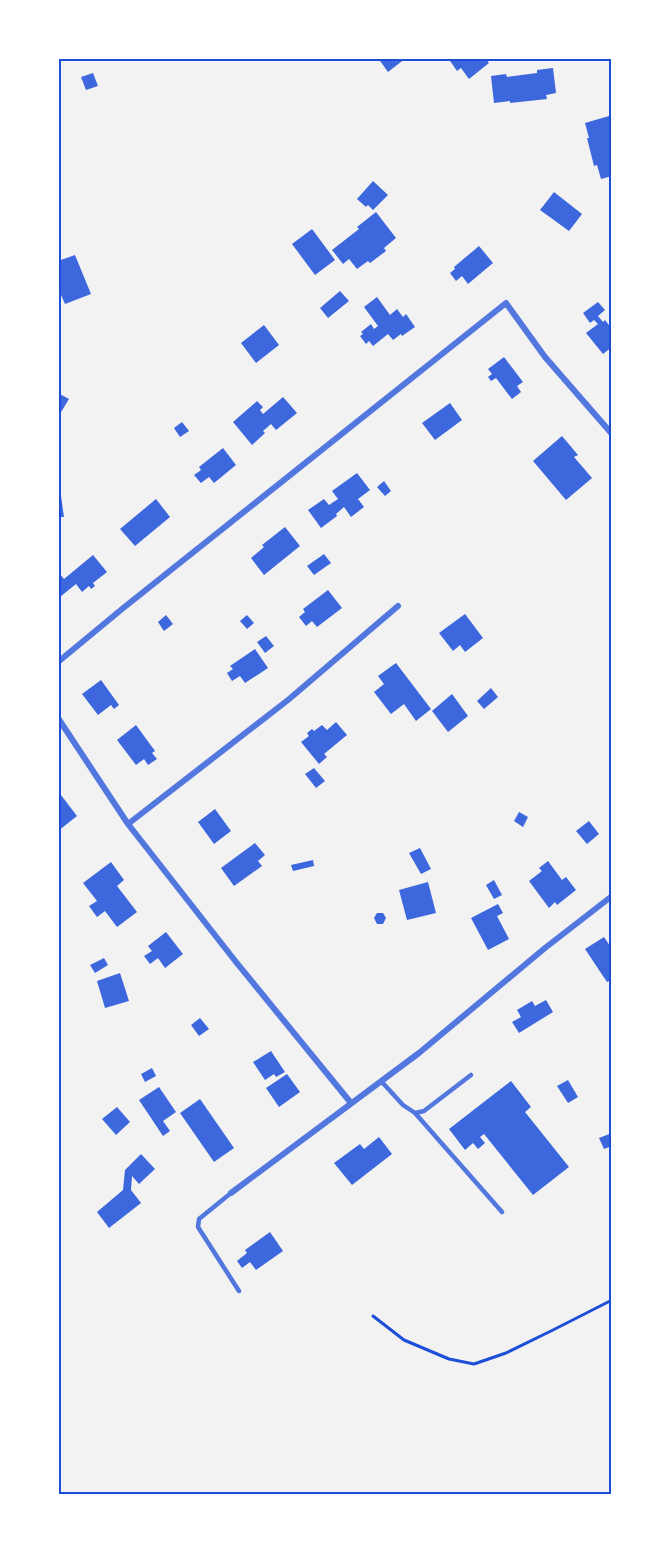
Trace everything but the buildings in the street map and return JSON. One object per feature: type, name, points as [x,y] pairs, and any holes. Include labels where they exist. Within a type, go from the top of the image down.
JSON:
[{"type":"street","points":[[58,662],[506,303],[545,357],[612,434]]},
{"type":"street","points":[[128,824],[288,700],[398,606]]},
{"type":"street","points":[[58,718],[128,824],[351,1103]]},
{"type":"street","points":[[231,1193],[419,1053],[545,948],[612,896]]},
{"type":"lane","points":[[415,1113],[424,1111],[471,1075]]},
{"type":"lane","points":[[381,1081],[403,1105],[415,1113],[502,1212]]},
{"type":"lane","points":[[231,1193],[199,1219],[198,1227],[239,1291]]},
{"type":"path","points":[[373,1316],[404,1340],[449,1359],[474,1364],[506,1353],[612,1300]]}]
